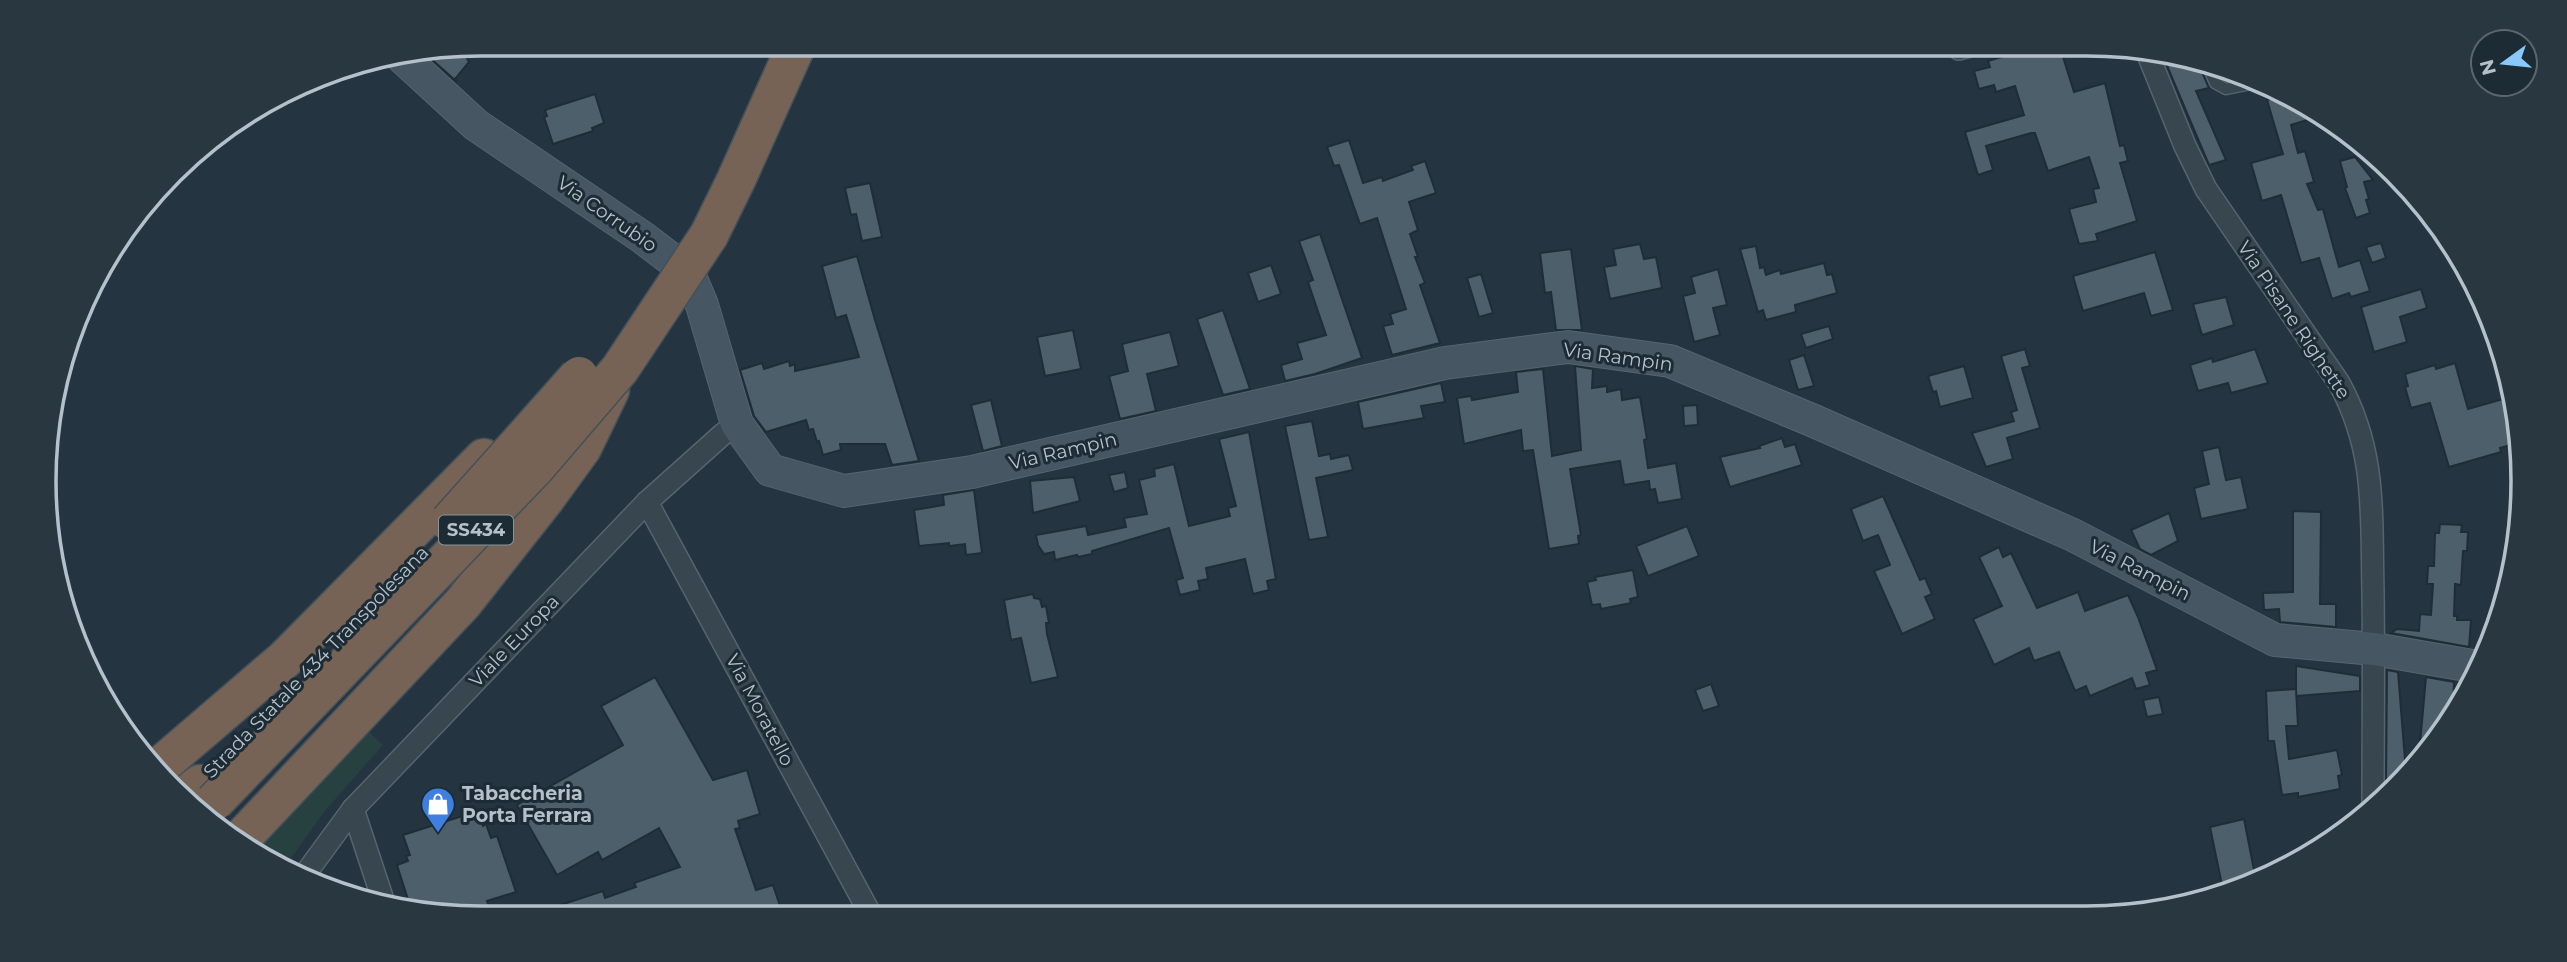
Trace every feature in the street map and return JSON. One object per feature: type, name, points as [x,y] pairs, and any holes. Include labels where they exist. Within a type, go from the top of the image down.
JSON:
[{"type":"highway","name":"Strada Statale 434 Transpolesana","points":[[208,806],[528,476],[620,369],[699,229],[730,141],[766,56]]},
{"type":"highway","name":"Strada Statale 434 Transpolesana","points":[[191,792],[326,648],[401,574],[598,355],[736,180],[792,56]]},
{"type":"highway","points":[[245,834],[463,603],[582,448],[620,369]]},
{"type":"highway","points":[[163,763],[285,659],[499,442],[542,418]]},
{"type":"street","name":"Via Pisane Righette","points":[[2151,61],[2185,146],[2206,189],[2339,383],[2353,408],[2364,443],[2370,478],[2374,649],[2373,795]]},
{"type":"street","name":"Via Corrubio","points":[[408,63],[477,125],[642,237],[688,272],[702,305],[737,424]]},
{"type":"street","name":"Via Rampin","points":[[737,424],[770,470],[844,491],[972,472],[1444,363],[1568,347],[1593,350],[1670,361],[1814,421],[2073,535],[2275,640],[2374,649],[2469,665]]},
{"type":"street","name":"Viale Europa","points":[[309,870],[354,809],[647,502],[737,424]]},
{"type":"street","name":"Via Moratello","points":[[647,502],[866,906]]},
{"type":"street","points":[[354,809],[381,894]]},
{"type":"lane","points":[[2212,75],[2215,83],[2226,89],[2242,86]]},
{"type":"green space","points":[[360,723],[383,745],[324,812],[290,860],[252,839]]},
{"type":"building","points":[[2005,56],[2063,56],[2074,92],[2105,83],[2120,146],[2124,145],[2128,161],[2120,163],[2137,221],[2096,234],[2098,241],[2079,244],[2069,209],[2096,202],[2093,189],[2099,188],[2089,157],[2048,171],[2035,133],[1986,146],[1993,170],[1978,175],[1965,132],[2024,115],[2015,86],[1996,92],[1994,85],[1979,89],[1974,71],[1990,67],[1988,61]]},
{"type":"building","points":[[466,57],[469,62],[455,79],[457,82],[432,59]]},
{"type":"building","points":[[2166,64],[2202,72],[2209,88],[2196,91],[2226,160],[2209,165]]},
{"type":"building","points":[[595,94],[604,123],[592,128],[593,131],[553,144],[544,117],[547,116],[545,110]]},
{"type":"building","points":[[2271,99],[2309,120],[2291,125],[2298,153],[2305,151],[2314,182],[2307,184],[2318,210],[2323,209],[2339,267],[2360,260],[2370,291],[2351,297],[2349,293],[2332,299],[2319,258],[2301,263],[2281,195],[2262,201],[2251,163],[2283,154],[2267,100]]},
{"type":"building","points":[[1349,140],[1363,183],[1382,177],[1383,181],[1413,170],[1411,166],[1425,161],[1436,193],[1409,202],[1418,230],[1410,234],[1425,283],[1420,285],[1440,343],[1392,355],[1383,326],[1393,324],[1390,314],[1406,309],[1377,218],[1360,224],[1339,165],[1334,166],[1327,147]]},
{"type":"building","points":[[2355,157],[2373,180],[2364,182],[2370,213],[2356,218],[2345,188],[2347,187],[2340,161]]},
{"type":"building","points":[[870,183],[882,237],[862,241],[856,214],[851,215],[845,188]]},
{"type":"building","points":[[1320,234],[1362,358],[1285,381],[1281,365],[1302,359],[1297,343],[1326,335],[1308,282],[1313,280],[1299,241]]},
{"type":"building","points":[[2381,243],[2386,258],[2372,263],[2366,247]]},
{"type":"building","points":[[1640,244],[1644,259],[1656,257],[1662,288],[1610,299],[1604,267],[1616,265],[1613,249]]},
{"type":"building","points":[[1756,246],[1760,268],[1764,267],[1766,275],[1824,263],[1827,275],[1832,274],[1837,293],[1795,305],[1796,312],[1766,320],[1763,310],[1758,312],[1740,249]]},
{"type":"building","points":[[1571,249],[1582,330],[1556,330],[1551,292],[1545,293],[1540,253]]},
{"type":"building","points":[[2155,252],[2173,310],[2151,316],[2144,293],[2083,311],[2073,276]]},
{"type":"building","points":[[857,256],[919,461],[892,465],[885,444],[840,444],[841,450],[823,455],[819,441],[817,442],[813,429],[809,430],[806,420],[766,432],[754,416],[740,370],[762,363],[764,369],[789,361],[790,366],[795,364],[795,371],[859,357],[846,315],[836,318],[822,266]]},
{"type":"building","points":[[1271,265],[1281,294],[1258,302],[1248,273]]},
{"type":"building","points":[[1718,269],[1727,305],[1713,308],[1720,335],[1694,342],[1683,296],[1695,293],[1691,277]]},
{"type":"building","points":[[1481,274],[1493,313],[1479,317],[1467,278]]},
{"type":"building","points":[[2421,289],[2427,308],[2400,317],[2407,342],[2374,352],[2361,307]]},
{"type":"building","points":[[2226,297],[2234,325],[2202,335],[2193,304]]},
{"type":"building","points":[[1223,310],[1250,389],[1223,395],[1197,319]]},
{"type":"building","points":[[1829,326],[1833,339],[1806,348],[1801,334]]},
{"type":"building","points":[[1073,330],[1081,369],[1045,376],[1037,337]]},
{"type":"building","points":[[1170,332],[1179,366],[1147,374],[1156,411],[1120,419],[1109,376],[1128,371],[1122,344]]},
{"type":"building","points":[[2025,349],[2030,366],[2022,368],[2040,428],[2007,438],[2013,459],[1986,467],[1972,433],[2014,421],[2011,412],[2017,410],[2001,356]]},
{"type":"building","points":[[2255,349],[2268,383],[2231,393],[2228,383],[2198,391],[2190,365],[2212,358],[2213,362]]},
{"type":"building","points":[[1804,355],[1814,386],[1798,390],[1789,360]]},
{"type":"building","points":[[2455,363],[2468,409],[2503,399],[2509,445],[2500,448],[2501,452],[2449,467],[2430,403],[2411,408],[2405,387],[2408,386],[2405,374],[2435,365],[2436,369]]},
{"type":"building","points":[[1575,366],[1593,369],[1592,388],[1607,386],[1607,392],[1621,389],[1622,400],[1640,397],[1647,439],[1644,440],[1648,468],[1676,463],[1682,499],[1658,503],[1655,489],[1650,490],[1649,481],[1624,485],[1620,461],[1570,469],[1581,535],[1578,536],[1579,544],[1549,549],[1533,450],[1523,451],[1521,430],[1464,444],[1457,398],[1471,396],[1472,400],[1518,392],[1516,372],[1543,369],[1552,456],[1581,450]]},
{"type":"building","points":[[1964,366],[1973,398],[1940,407],[1928,376]]},
{"type":"building","points":[[1441,383],[1445,402],[1421,406],[1424,418],[1363,429],[1358,402]]},
{"type":"building","points":[[991,400],[1002,446],[983,451],[971,405]]},
{"type":"building","points":[[1697,405],[1698,425],[1684,426],[1683,406]]},
{"type":"building","points":[[1312,421],[1319,456],[1330,454],[1331,459],[1349,455],[1353,470],[1316,478],[1328,537],[1309,540],[1285,426]]},
{"type":"building","points":[[1249,432],[1276,579],[1267,581],[1269,590],[1253,594],[1245,559],[1206,568],[1208,579],[1198,581],[1200,590],[1180,595],[1176,580],[1183,578],[1169,528],[1092,551],[1092,554],[1055,560],[1054,552],[1044,554],[1038,545],[1036,535],[1086,526],[1088,535],[1126,527],[1124,518],[1147,514],[1139,480],[1155,476],[1154,469],[1174,464],[1189,526],[1230,516],[1228,508],[1236,506],[1219,439]]},
{"type":"building","points":[[1782,438],[1785,447],[1795,444],[1802,465],[1730,487],[1720,457],[1760,448],[1759,446]]},
{"type":"building","points":[[2219,447],[2226,480],[2241,477],[2248,509],[2201,519],[2194,488],[2209,484],[2202,451]]},
{"type":"building","points":[[1125,472],[1128,488],[1114,492],[1109,475]]},
{"type":"building","points":[[1074,477],[1080,501],[1033,513],[1030,481]]},
{"type":"building","points":[[974,490],[982,553],[966,555],[965,544],[919,546],[914,510],[944,505],[943,495]]},
{"type":"building","points":[[1883,496],[1920,580],[1925,578],[1932,594],[1925,597],[1935,619],[1902,634],[1874,571],[1890,565],[1878,535],[1863,541],[1851,509]]},
{"type":"building","points":[[2293,511],[2321,512],[2320,604],[2336,604],[2336,627],[2280,622],[2279,609],[2264,610],[2263,593],[2293,592]]},
{"type":"building","points":[[2169,513],[2178,541],[2151,555],[2140,549],[2131,530]]},
{"type":"building","points":[[2440,524],[2462,525],[2461,532],[2468,532],[2467,551],[2463,551],[2461,585],[2455,584],[2454,616],[2457,616],[2457,620],[2471,620],[2469,647],[2391,633],[2397,629],[2419,631],[2420,614],[2431,615],[2433,584],[2427,584],[2428,566],[2434,566],[2435,533],[2439,533]]},
{"type":"building","points":[[1687,526],[1699,556],[1648,576],[1636,546]]},
{"type":"building","points":[[1999,547],[2003,557],[2011,553],[2037,608],[2078,592],[2085,611],[2128,595],[2157,670],[2146,673],[2150,685],[2136,689],[2132,678],[2090,696],[2086,686],[2075,691],[2059,652],[2034,661],[2029,648],[1994,665],[1973,619],[2002,606],[1979,557]]},
{"type":"building","points":[[1633,570],[1638,597],[1630,599],[1631,603],[1601,609],[1600,604],[1592,605],[1587,582],[1596,580],[1595,577]]},
{"type":"building","points":[[1033,594],[1034,598],[1040,599],[1042,607],[1046,606],[1049,623],[1046,623],[1047,634],[1058,677],[1031,683],[1021,638],[1011,640],[1004,600]]},
{"type":"building","points":[[2296,666],[2360,676],[2360,691],[2296,696]]},
{"type":"building","points":[[2387,670],[2398,672],[2405,762],[2386,782]]},
{"type":"building","points":[[655,677],[713,780],[747,770],[760,814],[738,821],[740,828],[735,829],[756,890],[773,885],[780,906],[557,906],[603,891],[605,898],[636,887],[634,883],[680,867],[659,828],[602,860],[598,852],[557,875],[517,805],[623,745],[601,706]]},
{"type":"building","points":[[2426,677],[2454,682],[2454,694],[2420,744]]},
{"type":"building","points":[[1711,684],[1719,706],[1703,711],[1695,690]]},
{"type":"building","points":[[2296,689],[2298,726],[2286,726],[2289,759],[2337,750],[2342,775],[2338,776],[2340,789],[2298,797],[2298,793],[2282,795],[2274,741],[2268,741],[2266,691]]},
{"type":"building","points":[[2159,697],[2163,714],[2147,717],[2143,700]]},
{"type":"building","points":[[478,811],[491,838],[497,836],[516,892],[487,901],[489,906],[408,899],[397,865],[408,861],[406,856],[410,855],[403,835]]},
{"type":"building","points":[[2244,819],[2254,871],[2222,883],[2210,827]]},
{"type":"place","name":"Tabaccheria Porta Ferrara","points":[[438,834]]}]
